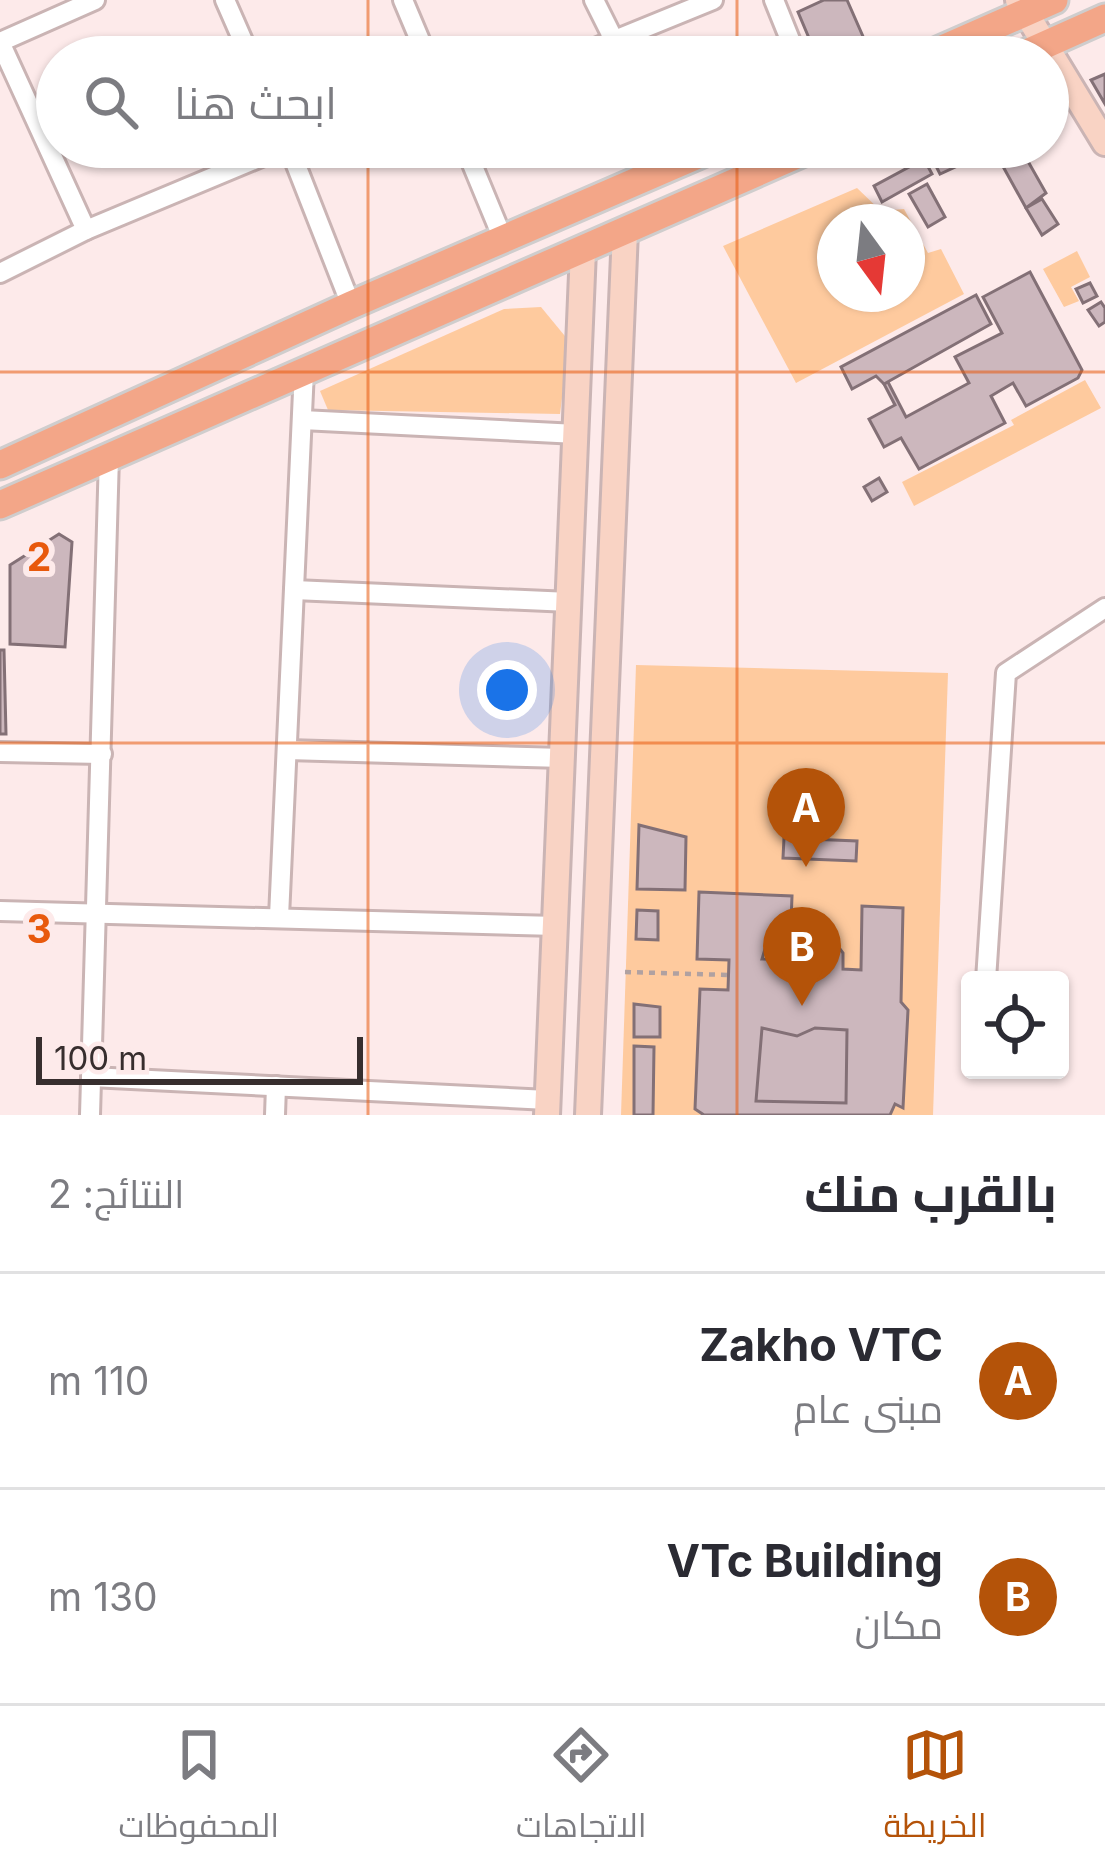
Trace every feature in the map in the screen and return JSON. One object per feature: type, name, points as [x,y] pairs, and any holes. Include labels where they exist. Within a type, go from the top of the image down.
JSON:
[{"type":"main road","points":[[964,36],[1022,6],[1054,0]]},
{"type":"main road","points":[[1022,6],[1028,36]]},
{"type":"main road","points":[[1065,36],[1105,18]]},
{"type":"main road","points":[[1069,98],[1105,143]]},
{"type":"main road","points":[[0,465],[667,168]]},
{"type":"main road","points":[[0,506],[768,168]]},
{"type":"main road","points":[[588,1115],[625,231]]},
{"type":"main road","points":[[548,1107],[583,250]]},
{"type":"street","points":[[36,121],[0,42],[95,0]]},
{"type":"street","points":[[225,0],[241,36]]},
{"type":"street","points":[[404,0],[419,36]]},
{"type":"street","points":[[593,0],[612,36]]},
{"type":"street","points":[[624,36],[713,0]]},
{"type":"street","points":[[774,0],[789,36]]},
{"type":"street","points":[[58,168],[86,230]]},
{"type":"street","points":[[0,273],[86,230],[236,168]]},
{"type":"street","points":[[296,168],[351,305]]},
{"type":"street","points":[[474,168],[503,239]]},
{"type":"street","points":[[279,917],[304,370]]},
{"type":"street","points":[[302,420],[577,434]]},
{"type":"street","points":[[89,1115],[109,456]]},
{"type":"street","points":[[294,590],[570,602]]},
{"type":"street","points":[[987,971],[1006,673],[1105,608]]},
{"type":"street","points":[[287,751],[564,758]]},
{"type":"street","points":[[0,752],[102,754]]},
{"type":"street","points":[[0,911],[556,926]]},
{"type":"street","points":[[91,1077],[548,1107]]},
{"type":"street","points":[[275,1086],[275,1115]]},
{"type":"path","points":[[626,972],[729,975]]},
{"type":"shaded area","points":[[857,188],[874,204],[820,204]]},
{"type":"shaded area","points":[[817,205],[817,312],[925,312],[925,248],[928,253],[941,249],[964,294],[796,383],[723,246]]},
{"type":"shaded area","points":[[1077,251],[1090,277],[1071,287],[1079,301],[1064,307],[1043,269]]},
{"type":"shaded area","points":[[541,307],[569,341],[560,414],[328,410],[320,391],[504,309]]},
{"type":"shaded area","points":[[1085,380],[1101,408],[914,506],[902,482],[1014,425],[1011,420]]},
{"type":"shaded area","points":[[636,665],[948,673],[933,1115],[621,1115]]},
{"type":"building","points":[[824,0],[847,0],[863,36],[808,36],[798,12]]},
{"type":"building","points":[[1105,74],[1105,104],[1091,80]]},
{"type":"building","points":[[907,168],[929,168],[932,174],[882,202],[874,186]]},
{"type":"building","points":[[1004,168],[1032,168],[1046,193],[1026,208]]},
{"type":"building","points":[[927,184],[945,217],[928,227],[925,204],[915,204],[909,194]]},
{"type":"building","points":[[1042,199],[1058,224],[1042,235],[1026,208]]},
{"type":"building","points":[[1030,272],[1082,370],[1078,378],[1026,406],[1013,383],[991,396],[1005,423],[919,469],[901,438],[884,447],[869,419],[895,405],[884,384],[888,382],[906,417],[969,383],[955,357],[1002,333],[983,297]]},
{"type":"building","points":[[1090,283],[1097,296],[1083,303],[1076,289]]},
{"type":"building","points":[[976,295],[991,324],[884,384],[876,376],[852,389],[841,367]]},
{"type":"building","points":[[1101,302],[1105,322],[1099,326],[1088,310]]},
{"type":"building","points":[[879,478],[887,492],[872,501],[864,487]]},
{"type":"building","points":[[59,534],[72,542],[65,647],[10,644],[10,565]]},
{"type":"building","points":[[0,650],[4,650],[6,734],[0,734]]},
{"type":"building","points":[[639,825],[686,837],[685,890],[637,889]]},
{"type":"building","points":[[784,838],[857,841],[856,861],[783,858]]},
{"type":"building","points":[[699,892],[792,896],[790,950],[765,949],[762,959],[816,961],[827,948],[837,945],[843,953],[843,969],[861,970],[862,906],[903,908],[901,1002],[908,1010],[903,1108],[895,1104],[890,1115],[704,1115],[695,1109],[700,989],[728,990],[729,960],[697,959]]},
{"type":"building","points":[[637,910],[658,911],[658,940],[636,939]]},
{"type":"building","points":[[634,1004],[660,1007],[660,1037],[634,1037]]},
{"type":"building","points":[[762,1028],[797,1036],[815,1028],[847,1030],[846,1103],[756,1101]]},
{"type":"building","points":[[634,1046],[654,1047],[653,1115],[634,1115]]},
{"type":"place","name":"Zakho VTC","points":[[806,867]]},
{"type":"place","name":"VTc Building","points":[[802,1006]]}]
